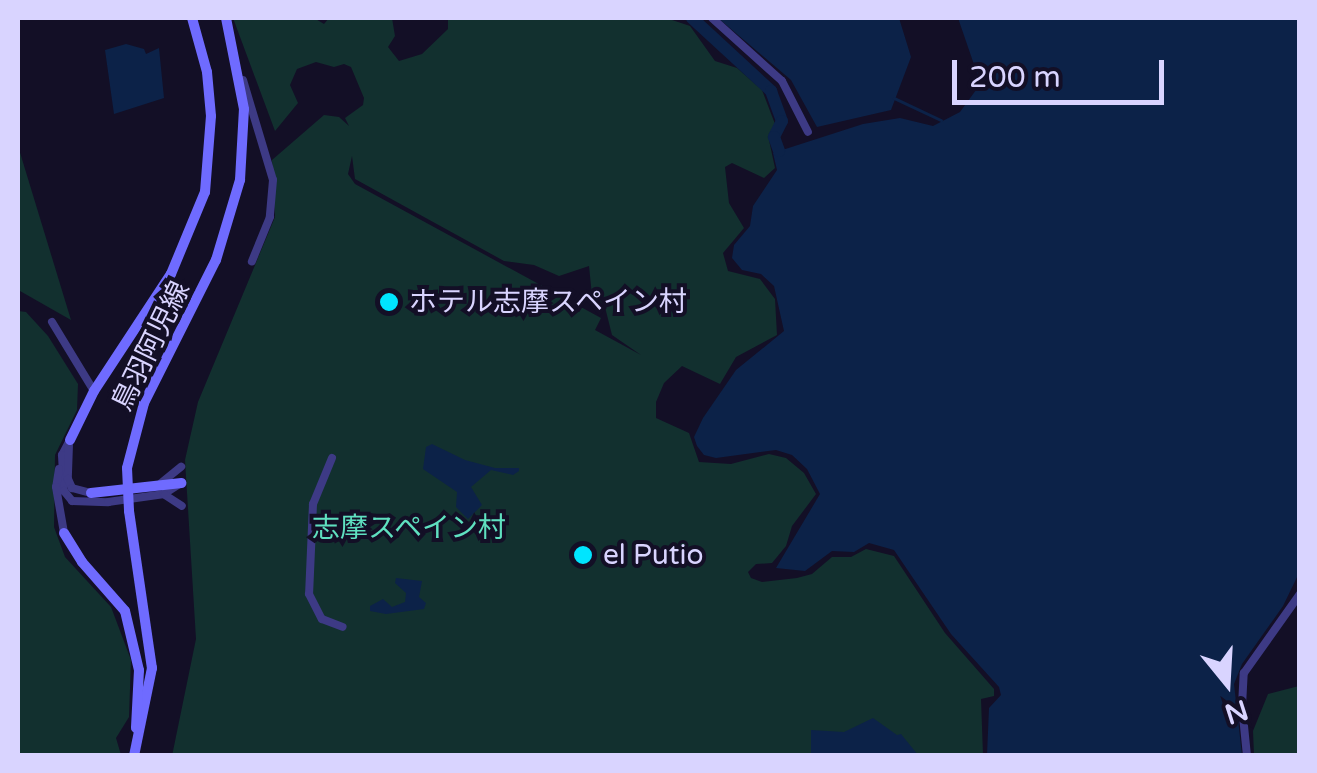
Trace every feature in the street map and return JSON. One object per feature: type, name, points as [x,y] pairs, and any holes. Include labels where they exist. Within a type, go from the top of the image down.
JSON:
[{"type":"street","points":[[134,752],[139,670],[130,627],[114,594],[82,562],[64,533],[56,488],[62,455],[94,390],[171,274],[206,192],[212,116],[207,72],[192,18]]},
{"type":"street","name":"鳥羽阿児線","points":[[134,752],[151,688],[152,642],[129,511],[127,468],[144,403],[202,292],[229,222],[244,143],[237,56],[226,18]]},
{"type":"street","points":[[712,18],[782,81],[808,132]]},
{"type":"street","points":[[237,56],[251,113],[270,160],[270,218],[252,260]]},
{"type":"street","points":[[52,322],[94,390]]},
{"type":"street","points":[[70,440],[68,479],[72,488],[90,492],[162,489],[182,506]]},
{"type":"street","points":[[62,455],[64,491],[72,501],[108,502],[181,483]]},
{"type":"street","points":[[332,458],[313,504],[308,594],[322,618],[343,627]]},
{"type":"street","points":[[162,489],[181,467]]},
{"type":"street","points":[[64,533],[65,512],[72,501],[90,492]]},
{"type":"street","points":[[1248,756],[1242,706],[1244,673],[1300,594]]},
{"type":"green space","name":"志摩スペイン村","points":[[233,18],[314,18],[324,24],[329,18],[392,18],[395,36],[388,47],[399,61],[422,54],[448,29],[448,18],[666,18],[690,26],[715,61],[737,68],[762,90],[775,124],[769,140],[775,168],[764,178],[732,163],[725,167],[729,203],[744,228],[723,253],[728,271],[760,279],[775,299],[777,335],[736,357],[720,384],[682,366],[664,383],[656,402],[656,418],[689,433],[699,462],[731,464],[769,454],[786,458],[804,473],[816,494],[792,526],[786,546],[772,563],[756,564],[748,572],[751,578],[762,582],[797,578],[812,574],[832,557],[851,557],[866,549],[894,556],[945,633],[994,689],[994,696],[981,699],[983,755],[172,756],[196,639],[185,460],[198,402],[275,217],[272,160],[324,115],[339,117],[349,126],[345,118],[363,105],[364,98],[351,67],[316,62],[297,69],[290,85],[298,103],[275,131]],"holes":[[[352,156],[355,179],[504,261],[534,265],[559,276],[589,266],[593,305],[605,307],[612,335],[641,355],[595,330],[601,318],[355,184],[348,174]]]},
{"type":"green space","points":[[18,146],[71,320],[20,291]]},
{"type":"green space","points":[[18,311],[26,312],[48,336],[78,384],[77,410],[55,455],[54,527],[65,557],[111,607],[131,660],[129,717],[116,738],[121,755],[18,755]]},
{"type":"green space","points":[[1299,686],[1299,755],[1254,755],[1253,731],[1268,694]]},
{"type":"water","points":[[718,18],[899,18],[911,57],[891,110],[817,127],[791,80]]},
{"type":"water","points":[[958,18],[1299,18],[1299,573],[1283,606],[1242,664],[1234,684],[1242,755],[987,755],[989,708],[1001,695],[999,687],[951,634],[894,550],[869,543],[854,552],[832,551],[805,571],[776,568],[820,494],[807,469],[792,455],[776,450],[716,458],[704,455],[697,446],[694,437],[703,418],[736,370],[784,331],[774,286],[761,274],[742,270],[732,258],[734,245],[750,226],[753,206],[777,170],[773,153],[863,124],[900,118],[933,126],[960,112],[979,79]]},
{"type":"water","points":[[126,44],[144,49],[146,54],[159,48],[164,98],[114,114],[105,50]]},
{"type":"water","points":[[432,444],[465,460],[519,471],[513,475],[491,470],[471,487],[482,505],[468,519],[456,507],[457,492],[423,469],[426,447]]},
{"type":"water","points":[[396,578],[422,581],[419,597],[426,603],[424,609],[386,614],[370,611],[370,606],[383,599],[392,607],[405,602],[406,593],[395,583]]},
{"type":"water","points":[[873,718],[901,734],[918,755],[811,754],[811,730],[844,732]]},
{"type":"waterway","points":[[692,18],[771,91],[782,121],[774,137],[779,151]]},
{"type":"waterway","points":[[894,98],[941,120]]},
{"type":"place","name":"ホテル志摩スペイン村","points":[[389,302]]},
{"type":"place","name":"el Putio","points":[[583,555]]}]
